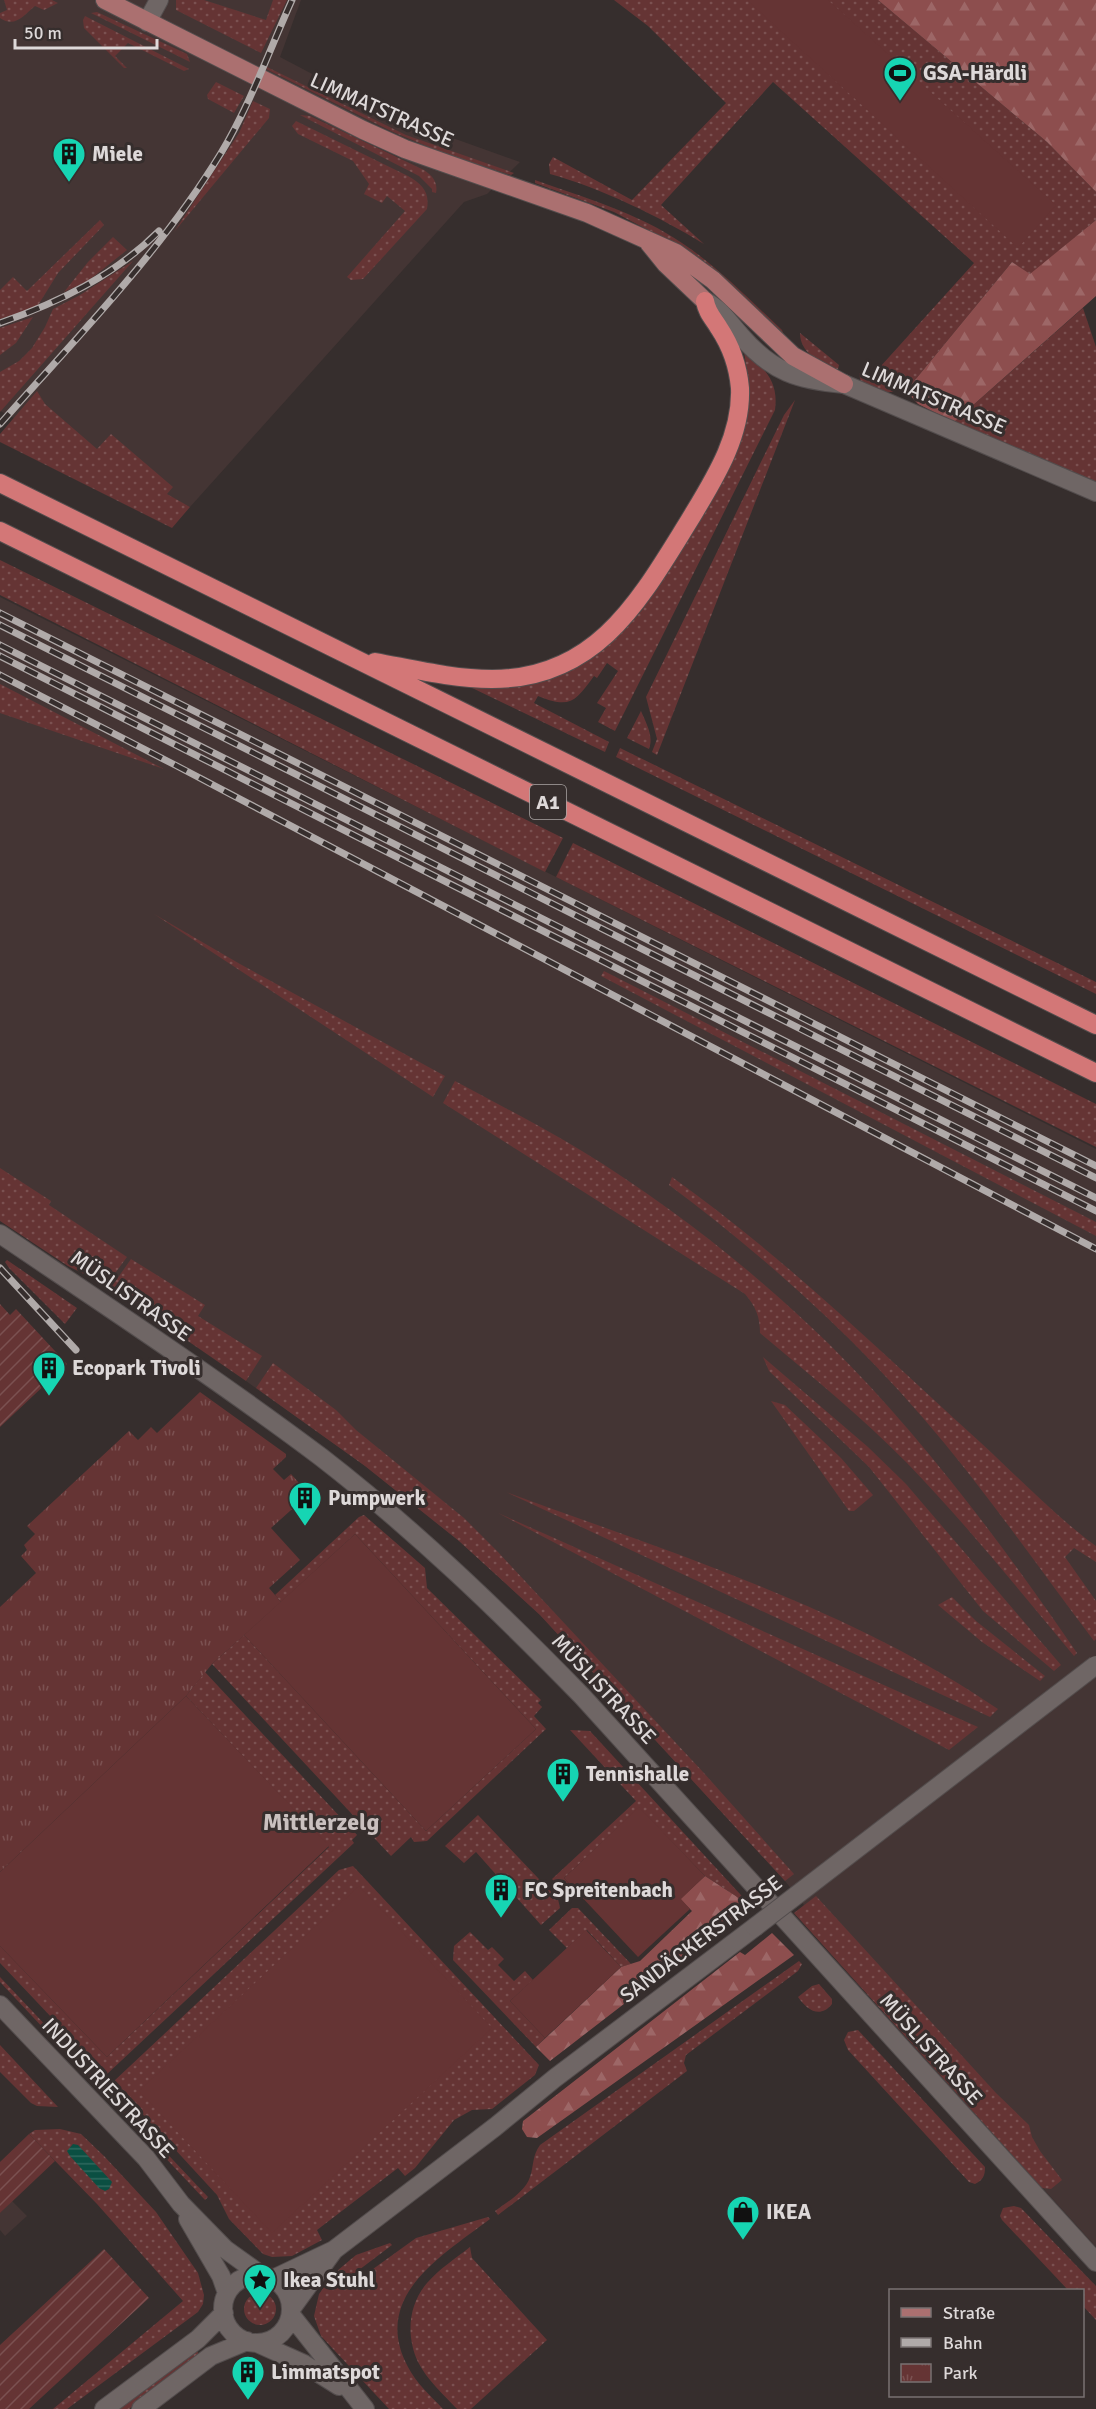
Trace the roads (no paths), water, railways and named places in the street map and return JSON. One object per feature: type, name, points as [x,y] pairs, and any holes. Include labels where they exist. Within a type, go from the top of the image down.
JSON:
[{"type":"highway","name":"A1","points":[[356,659],[467,678],[513,678],[558,666],[581,656],[602,641],[620,623],[652,582],[710,486],[723,460],[736,422],[740,396],[736,365],[731,349],[707,313],[705,301]]},
{"type":"highway","name":"A1","points":[[0,483],[1096,1025]]},
{"type":"highway","name":"A1","points":[[0,531],[1096,1073]]},
{"type":"main road","name":"LIMMATSTRASSE","points":[[105,0],[405,149],[587,213],[676,253],[695,266],[794,356],[844,384]]},
{"type":"main road","points":[[648,242],[661,259],[705,301]]},
{"type":"street","points":[[147,22],[159,0]]},
{"type":"street","name":"LIMMATSTRASSE","points":[[705,301],[717,307],[748,345],[786,372],[811,381],[844,384],[1096,492]]},
{"type":"street","name":"MÜSLISTRASSE","points":[[0,1234],[322,1458],[439,1557],[509,1622],[582,1696],[1096,2262]]},
{"type":"street","name":"SANDÄCKERSTRASSE","points":[[267,2277],[333,2250],[1096,1665]]},
{"type":"street","name":"INDUSTRIESTRASSE","points":[[0,2005],[146,2158],[181,2204],[225,2249],[267,2277]]},
{"type":"street","name":"INDUSTRIESTRASSE","points":[[181,2204],[221,2276],[227,2294]]},
{"type":"street","name":"SANDÄCKERSTRASSE","points":[[291,2312],[333,2250]]},
{"type":"street","points":[[353,2395],[304,2364],[232,2331],[224,2313],[227,2294],[242,2279],[267,2277],[282,2286],[289,2296],[291,2312],[365,2409]]},
{"type":"street","points":[[141,2409],[211,2356],[252,2342],[266,2342],[282,2332],[291,2312]]},
{"type":"street","points":[[104,2409],[198,2339],[224,2313]]},
{"type":"railway","points":[[0,424],[145,260],[197,190],[241,116],[292,0]]},
{"type":"railway","points":[[0,323],[85,286],[142,247],[159,231]]},
{"type":"railway","points":[[0,613],[1096,1166]]},
{"type":"railway","points":[[0,625],[1096,1178]]},
{"type":"railway","points":[[0,645],[1096,1198]]},
{"type":"railway","points":[[0,656],[1096,1211]]},
{"type":"railway","points":[[0,675],[1096,1249]]},
{"type":"railway","points":[[0,1268],[76,1350]]},
{"type":"place","name":"GSA-Härdli","points":[[900,102]]},
{"type":"place","name":"Miele","points":[[69,183]]},
{"type":"place","name":"Ecopark Tivoli","points":[[49,1397]]},
{"type":"place","name":"Pumpwerk","points":[[305,1527]]},
{"type":"place","name":"Tennishalle","points":[[563,1803]]},
{"type":"place","name":"FC Spreitenbach","points":[[501,1919]]},
{"type":"place","name":"IKEA","points":[[743,2241]]},
{"type":"place","name":"Ikea Stuhl","points":[[260,2309]]},
{"type":"place","name":"Limmatspot","points":[[248,2401]]},
{"type":"district","name":"Mittlerzelg","points":[[321,1822]]}]
